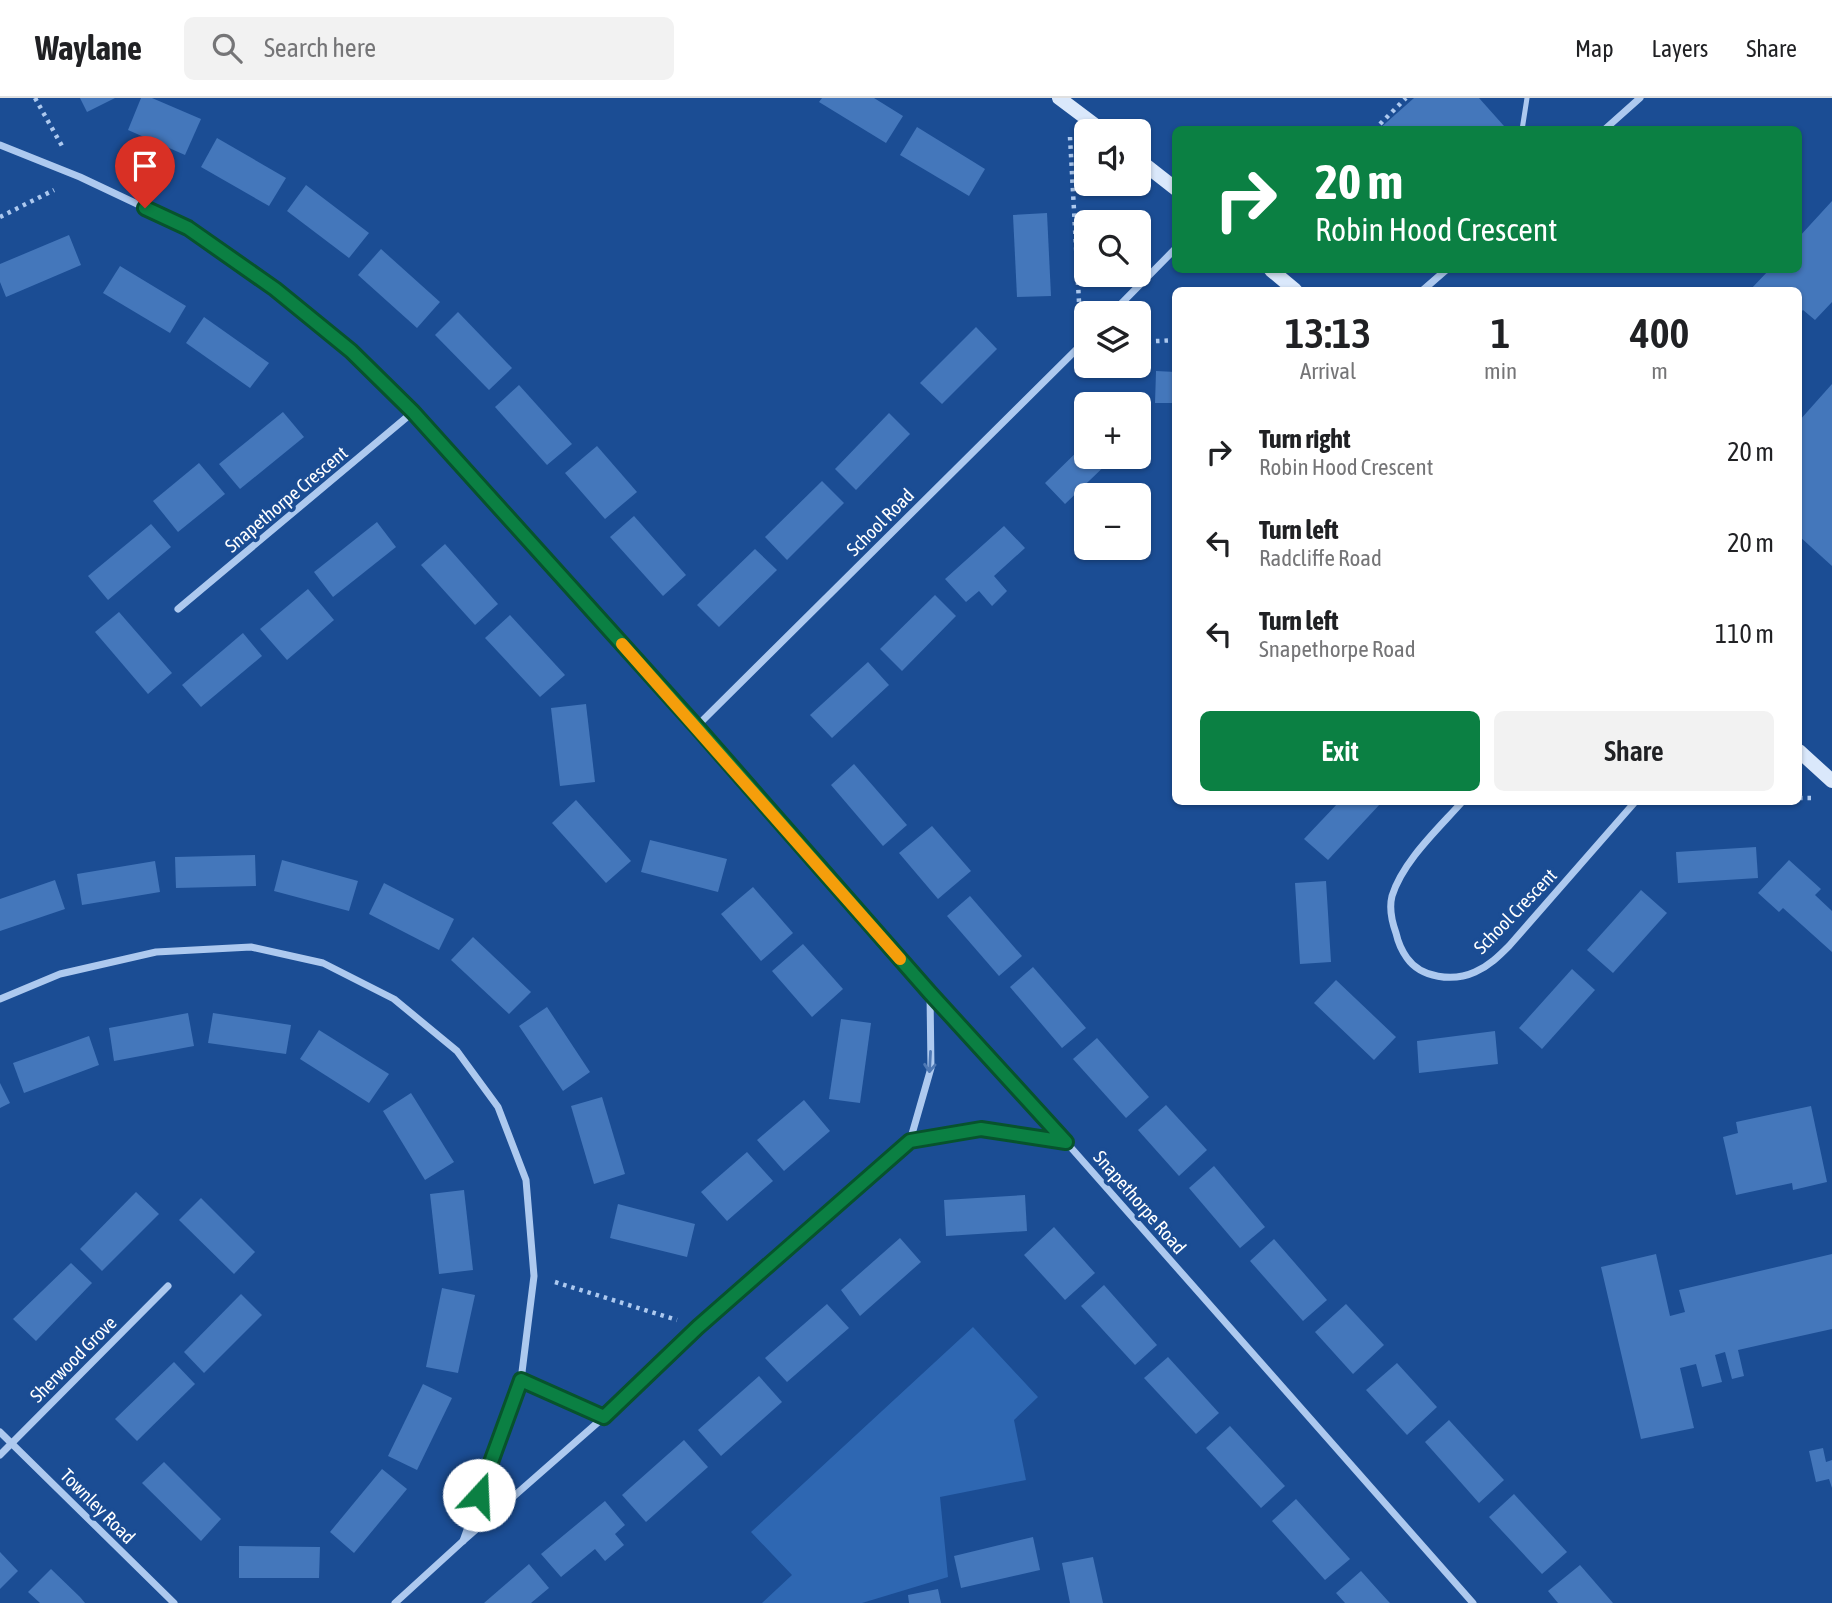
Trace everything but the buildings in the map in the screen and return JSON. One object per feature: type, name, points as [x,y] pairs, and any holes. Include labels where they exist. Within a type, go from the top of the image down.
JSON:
[{"type":"street","points":[[1608,126],[1640,98]]},
{"type":"street","points":[[1064,101],[1087,119]]},
{"type":"street","name":"Snapethorpe Road","points":[[0,145],[80,177],[188,228],[275,289],[342,343],[413,412],[696,726],[1473,1603]]},
{"type":"street","points":[[1151,169],[1172,186]]},
{"type":"street","points":[[1124,301],[1172,252]]},
{"type":"street","points":[[1275,273],[1291,287]]},
{"type":"street","points":[[1426,287],[1443,273]]},
{"type":"street","name":"School Road","points":[[696,726],[1074,352]]},
{"type":"street","name":"Snapethorpe Crescent","points":[[178,609],[413,412]]},
{"type":"street","points":[[1802,754],[1832,781]]},
{"type":"street","name":"School Crescent","points":[[1459,805],[1412,859],[1399,879],[1391,899],[1392,922],[1399,943],[1408,960],[1429,975],[1454,977],[1474,973],[1492,962],[1632,805]]},
{"type":"street","points":[[0,999],[60,974],[156,952],[251,947],[323,962],[394,999],[457,1051],[498,1107],[526,1180],[534,1276],[521,1380],[463,1541]]},
{"type":"street","points":[[910,1141],[931,1068],[930,993]]},
{"type":"street","points":[[395,1603],[604,1417],[698,1327],[910,1141],[981,1129],[1066,1142]]},
{"type":"street","name":"Sherwood Grove","points":[[0,1455],[168,1286]]},
{"type":"street","points":[[521,1380],[604,1417]]},
{"type":"street","name":"Townley Road","points":[[0,1432],[174,1603]]},
{"type":"lane","points":[[1523,126],[1527,98]]},
{"type":"path","points":[[1378,126],[1406,98]]},
{"type":"path","points":[[1064,101],[1081,301]]},
{"type":"path","points":[[1151,341],[1172,340]]},
{"type":"path","points":[[534,1276],[698,1327]]},
{"type":"shaded area","points":[[973,1327],[1038,1397],[1014,1420],[1026,1480],[940,1497],[948,1577],[862,1603],[762,1603],[792,1575],[751,1532]]},
{"type":"slow traffic","points":[[622,644],[900,959]]},
{"type":"route","points":[[145,208],[188,228],[275,289],[351,351],[413,412],[1066,1142],[981,1129],[910,1141],[698,1327],[604,1417],[521,1380],[479,1495]]}]
